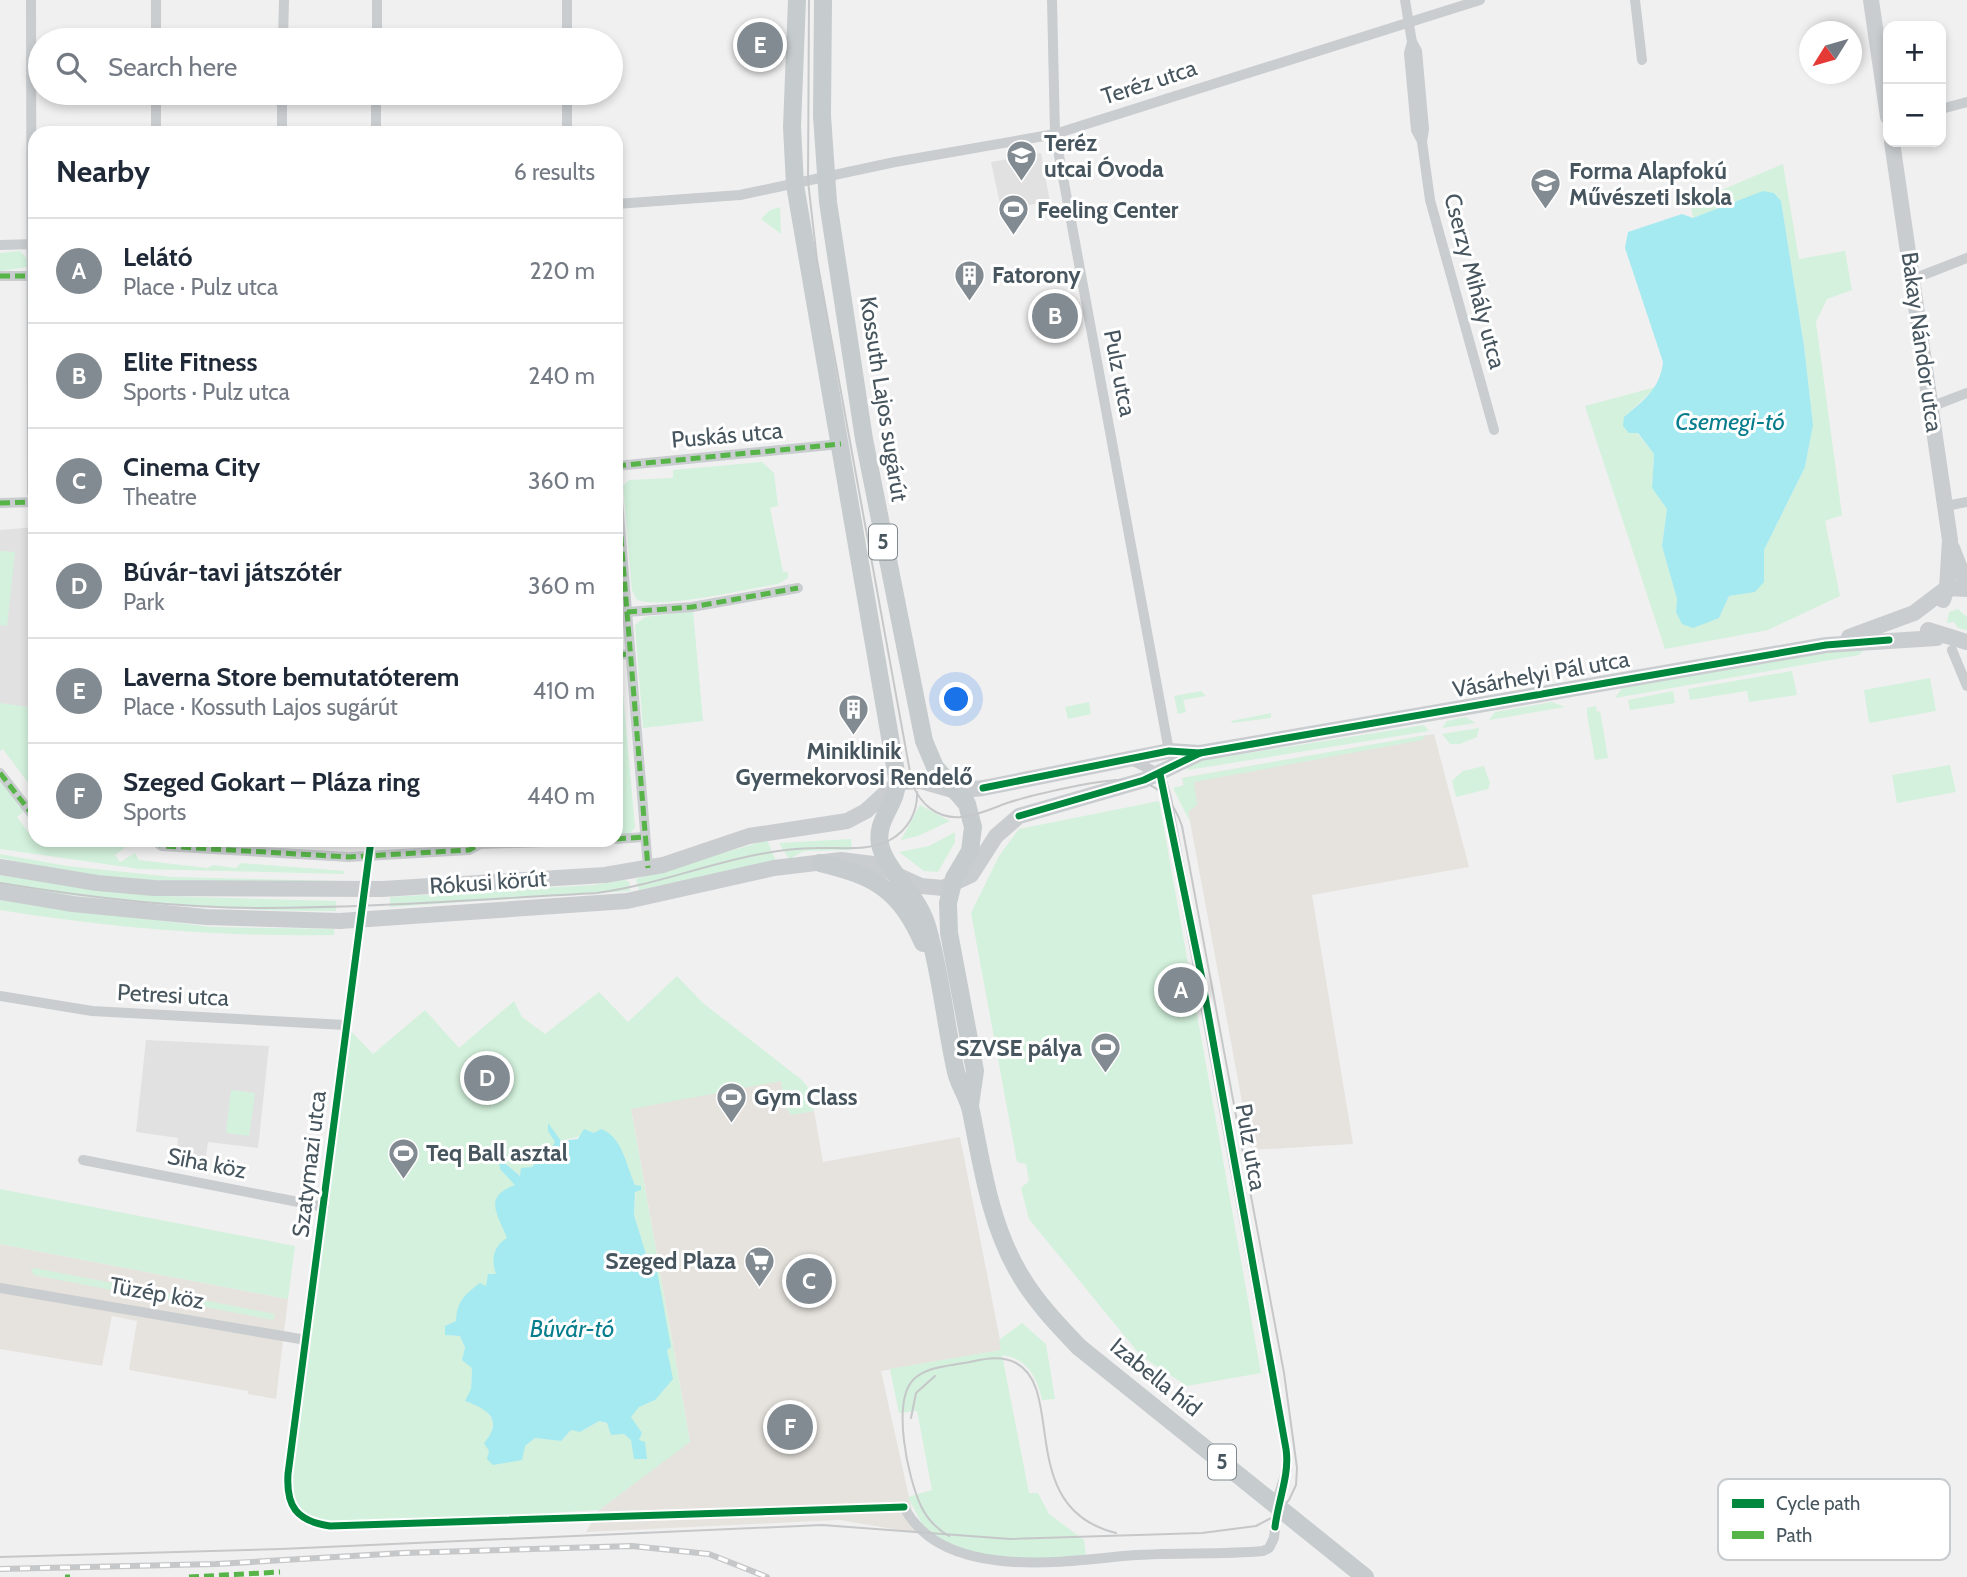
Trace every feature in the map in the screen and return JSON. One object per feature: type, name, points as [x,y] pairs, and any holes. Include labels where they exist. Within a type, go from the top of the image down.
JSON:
[{"type":"main road","name":"Kossuth Lajos sugárút","points":[[797,0],[792,127],[795,185],[897,784],[896,795],[881,825],[880,838],[885,857],[921,908],[939,982],[956,1076],[970,1106],[987,1190],[1012,1261],[1041,1306],[1079,1347]]},
{"type":"main road","name":"Kossuth Lajos sugárút","points":[[823,0],[825,177],[864,439],[924,741],[935,768],[969,810],[973,835],[967,857],[951,886],[948,903],[950,933],[975,1071],[970,1106]]},
{"type":"main road","points":[[1871,0],[1883,84]]},
{"type":"main road","name":"Bakay Nándor utca","points":[[1893,147],[1933,406],[1950,543],[1967,588]]},
{"type":"main road","name":"Bakay Nándor utca","points":[[1942,599],[1950,543]]},
{"type":"main road","name":"Vásárhelyi Pál utca","points":[[1826,645],[1893,622],[1967,588]]},
{"type":"main road","name":"Vásárhelyi Pál utca","points":[[1893,622],[1914,620],[1942,599],[1955,597],[1967,600]]},
{"type":"main road","points":[[1942,599],[1935,634],[1959,651]]},
{"type":"main road","name":"Vásárhelyi Pál utca","points":[[956,791],[1169,751],[1200,753],[1826,645],[1935,634],[1967,642]]},
{"type":"main road","name":"Vásárhelyi Pál utca","points":[[951,886],[971,874],[996,836],[1019,816],[1160,774],[1200,753]]},
{"type":"main road","points":[[897,784],[921,781],[956,791]]},
{"type":"main road","name":"Rókusi körút","points":[[0,867],[154,888],[363,889],[605,875],[648,868],[749,836],[847,821],[866,811],[897,784]]},
{"type":"main road","name":"Rókusi körút","points":[[0,892],[73,904],[206,916],[360,920],[614,902],[774,868],[820,863],[858,862],[880,866],[921,886],[951,886]]},
{"type":"main road","points":[[820,863],[862,874],[888,891],[915,925],[939,982]]},
{"type":"main road","name":"Izabella híd","points":[[1079,1347],[1365,1577]]},
{"type":"street","points":[[31,0],[31,28]]},
{"type":"street","points":[[156,0],[156,28]]},
{"type":"street","points":[[283,28],[284,0]]},
{"type":"street","points":[[377,0],[377,28]]},
{"type":"street","points":[[566,0],[567,28]]},
{"type":"street","name":"Pulz utca","points":[[1052,0],[1055,134],[1169,751]]},
{"type":"street","name":"Teréz utca","points":[[825,177],[1055,134],[1480,0]]},
{"type":"street","points":[[1635,0],[1642,60]]},
{"type":"street","name":"Cserzy Mihály utca","points":[[1408,2],[1415,118],[1422,142],[1430,200],[1494,430]]},
{"type":"street","points":[[1946,108],[1967,102]]},
{"type":"street","points":[[32,105],[32,126]]},
{"type":"street","points":[[156,105],[156,126]]},
{"type":"street","points":[[282,105],[282,126]]},
{"type":"street","points":[[376,105],[376,126]]},
{"type":"street","points":[[567,105],[567,126]]},
{"type":"street","points":[[623,203],[740,195],[825,177]]},
{"type":"street","points":[[0,245],[28,244]]},
{"type":"street","points":[[1913,279],[1967,258]]},
{"type":"street","points":[[0,275],[28,276]]},
{"type":"street","points":[[1933,406],[1967,393]]},
{"type":"street","name":"Puskás utca","points":[[623,465],[841,444]]},
{"type":"street","points":[[0,503],[28,501]]},
{"type":"street","points":[[1945,506],[1967,502]]},
{"type":"street","points":[[623,563],[648,868]]},
{"type":"street","points":[[627,612],[692,607],[798,588]]},
{"type":"street","points":[[1959,651],[1967,686]]},
{"type":"street","points":[[623,654],[630,654]]},
{"type":"street","points":[[1128,760],[1147,765],[1160,774]]},
{"type":"street","points":[[0,773],[28,809]]},
{"type":"street","name":"Pulz utca","points":[[287,1494],[290,1503],[302,1516],[330,1526],[904,1507],[914,1527],[933,1548],[963,1564],[984,1568],[1073,1565],[1124,1556],[1263,1551],[1273,1542],[1279,1494],[1287,1469],[1286,1449],[1201,974],[1160,774]]},
{"type":"street","points":[[623,839],[645,837]]},
{"type":"street","name":"Rókusi körút","points":[[218,847],[369,857],[469,850],[474,847]]},
{"type":"street","name":"Szatymazi utca","points":[[287,1494],[345,1025],[370,847]]},
{"type":"street","name":"Petresi utca","points":[[0,996],[92,1012],[345,1025]]},
{"type":"street","name":"Siha köz","points":[[83,1160],[324,1207]]},
{"type":"street","name":"Tüzép köz","points":[[0,1288],[306,1340]]},
{"type":"shaded area","name":"Teréz utcai Óvoda","points":[[1041,153],[1050,202],[1001,209],[991,162]]},
{"type":"shaded area","points":[[28,528],[28,707],[0,704],[0,530]]},
{"type":"shaded area","points":[[1434,734],[1469,867],[1312,895],[1353,1144],[1251,1150],[1182,778]]},
{"type":"shaded area","points":[[146,1040],[269,1046],[258,1148],[208,1142],[205,1163],[176,1159],[178,1138],[136,1132]]},
{"type":"shaded area","points":[[781,1080],[785,1106],[791,1114],[814,1111],[823,1162],[960,1137],[1002,1350],[881,1371],[917,1533],[839,1520],[586,1532],[599,1510],[690,1441],[631,1108]]},
{"type":"shaded area","points":[[0,1244],[288,1299],[276,1399],[248,1394],[248,1391],[129,1370],[137,1321],[112,1316],[102,1366],[0,1349]]},
{"type":"green space","points":[[1783,164],[1799,259],[1845,251],[1852,290],[1827,299],[1816,322],[1842,515],[1825,521],[1840,596],[1768,630],[1665,649],[1585,406],[1656,387],[1624,417],[1654,454],[1652,488],[1667,509],[1662,546],[1677,599],[1676,612],[1719,618],[1729,596],[1754,592],[1764,550],[1805,467],[1813,425],[1804,346],[1781,201],[1774,193],[1763,192],[1693,218],[1691,203]]},
{"type":"green space","points":[[780,207],[781,234],[761,219],[770,210]]},
{"type":"green space","points":[[20,251],[28,260],[27,267],[0,271],[0,253]]},
{"type":"green space","points":[[762,462],[774,473],[778,506],[770,508],[783,572],[788,572],[788,578],[778,584],[705,597],[666,602],[637,600],[632,590],[623,486],[629,480],[673,478],[673,470]]},
{"type":"green space","points":[[0,551],[15,552],[7,626],[0,625]]},
{"type":"green space","points":[[1958,609],[1967,617],[1967,630],[1958,628],[1954,622],[1947,623],[1949,612]]},
{"type":"green space","points":[[693,611],[703,721],[643,728],[635,625],[645,617]]},
{"type":"green space","points":[[1831,648],[1864,650],[1859,655],[1615,698],[1622,688]]},
{"type":"green space","points":[[1792,671],[1797,695],[1749,702],[1747,691],[1690,700],[1688,689]]},
{"type":"green space","points":[[1930,678],[1936,711],[1869,723],[1864,690]]},
{"type":"green space","points":[[1201,691],[1206,696],[1183,700],[1186,712],[1178,714],[1174,696]]},
{"type":"green space","points":[[1673,691],[1675,703],[1630,710],[1628,700]]},
{"type":"green space","points":[[623,693],[635,827],[630,834],[623,835]]},
{"type":"green space","points":[[1089,702],[1091,714],[1068,719],[1065,707]]},
{"type":"green space","points":[[1552,702],[1565,707],[1489,720],[1495,712]]},
{"type":"green space","points":[[0,703],[28,707],[28,783],[3,749],[0,751]]},
{"type":"green space","points":[[1596,706],[1597,712],[1600,711],[1608,758],[1595,760],[1587,708]]},
{"type":"green space","points":[[1271,713],[1271,718],[1231,721]]},
{"type":"green space","points":[[1465,717],[1476,723],[1442,728],[1447,721]]},
{"type":"green space","points":[[1424,725],[1429,731],[1188,770],[1187,763]]},
{"type":"green space","points":[[1479,728],[1477,737],[1460,744],[1450,744],[1442,734]]},
{"type":"green space","points":[[1426,735],[1422,740],[1194,782],[1197,805],[1188,812],[1190,822],[1173,788],[1184,785],[1182,778]]},
{"type":"green space","points":[[1950,765],[1956,792],[1897,803],[1892,775]]},
{"type":"green space","points":[[1484,766],[1490,783],[1488,789],[1456,797],[1452,781],[1463,771]]},
{"type":"green space","points":[[0,779],[24,811],[17,817],[28,832],[28,847],[126,847],[115,855],[120,862],[135,853],[139,860],[208,868],[213,865],[236,868],[241,863],[345,871],[344,874],[140,869],[0,849]]},
{"type":"green space","name":"SZVSE pálya","points":[[1159,801],[1261,1373],[1187,1386],[1141,1356],[1029,1219],[1021,1188],[1029,1181],[1026,1164],[1017,1162],[971,913],[999,856],[1019,829]]},
{"type":"green space","points":[[920,805],[950,821],[918,836],[901,840]]},
{"type":"green space","points":[[955,832],[955,842],[938,872],[924,871],[899,852],[929,846]]},
{"type":"green space","points":[[851,839],[852,850],[804,851],[789,859],[779,843]]},
{"type":"green space","points":[[767,840],[776,861],[639,890],[636,879]]},
{"type":"green space","points":[[0,854],[67,866],[172,877],[341,881],[173,882],[79,874],[0,858]]},
{"type":"green space","points":[[0,875],[162,896],[336,901],[336,911],[209,907],[84,897],[0,886]]},
{"type":"green space","points":[[624,880],[629,882],[630,891],[390,907],[390,897],[594,885]]},
{"type":"green space","points":[[0,900],[212,927],[334,929],[334,935],[208,933],[83,922],[0,910]]},
{"type":"green space","points":[[677,976],[703,1003],[802,1080],[810,1090],[814,1111],[791,1115],[785,1106],[781,1081],[631,1109],[690,1442],[599,1510],[330,1526],[295,1510],[288,1474],[345,1025],[373,1054],[425,1010],[459,1048],[514,1001],[522,1017],[545,1034],[599,992],[628,1022]],"holes":[[[594,1133],[636,1185],[634,1215],[649,1265],[654,1261],[666,1350],[655,1400],[639,1407],[630,1417],[642,1433],[638,1440],[599,1421],[580,1432],[571,1430],[561,1441],[535,1438],[525,1446],[492,1434],[493,1421],[471,1389],[472,1368],[460,1336],[446,1335],[445,1326],[456,1321],[497,1275],[508,1238],[496,1212],[516,1185],[500,1169],[500,1159],[520,1176],[553,1158],[555,1142]]]},
{"type":"green space","points":[[231,1090],[255,1093],[249,1136],[226,1133]]},
{"type":"green space","points":[[0,1189],[295,1246],[288,1299],[0,1244]]},
{"type":"green space","points":[[34,1268],[113,1283],[116,1287],[111,1290],[34,1275],[31,1271]]},
{"type":"green space","points":[[145,1289],[275,1314],[273,1320],[143,1295]]},
{"type":"green space","points":[[1022,1323],[1046,1344],[1055,1399],[1042,1400],[1030,1370],[1018,1360],[1002,1355],[1029,1493],[1038,1493],[1049,1514],[1084,1540],[1086,1557],[991,1562],[926,1532],[908,1497],[932,1490],[917,1411],[899,1413],[890,1369],[1001,1350],[999,1340]]},
{"type":"water","name":"Csemegi-tó","points":[[1763,191],[1774,193],[1781,201],[1804,346],[1813,425],[1805,467],[1764,550],[1764,582],[1755,592],[1729,596],[1719,618],[1693,628],[1682,624],[1676,612],[1677,599],[1662,546],[1667,509],[1652,488],[1654,454],[1638,433],[1629,433],[1623,426],[1624,417],[1655,387],[1663,362],[1625,248],[1628,232],[1682,214],[1693,218]]},
{"type":"water","name":"Búvár-tó","points":[[548,1123],[561,1141],[578,1139],[584,1129],[594,1133],[601,1129],[608,1133],[619,1145],[635,1185],[641,1186],[641,1190],[635,1192],[634,1215],[649,1264],[655,1260],[671,1347],[667,1350],[673,1379],[655,1400],[639,1407],[631,1417],[642,1433],[639,1440],[645,1442],[647,1459],[634,1459],[631,1440],[624,1434],[611,1435],[607,1423],[599,1421],[580,1432],[571,1430],[561,1441],[535,1438],[525,1446],[522,1460],[493,1465],[487,1459],[489,1451],[484,1443],[493,1428],[491,1416],[465,1401],[471,1389],[472,1368],[462,1360],[465,1348],[460,1336],[445,1335],[445,1326],[456,1321],[458,1308],[466,1295],[480,1283],[486,1286],[488,1274],[496,1274],[494,1254],[507,1238],[495,1207],[496,1200],[505,1190],[515,1185],[500,1169],[499,1158],[520,1176],[521,1168],[532,1167],[540,1158],[552,1158],[551,1149],[555,1142],[548,1131]]},
{"type":"tram line","points":[[0,1557],[281,1549],[822,1525],[1010,1539],[1202,1533],[1256,1526],[1273,1517],[1289,1500],[1296,1485],[1297,1468],[1284,1373],[1182,826],[1174,809],[1154,787],[1142,782],[1114,780],[1044,793],[973,815],[952,817],[930,809],[912,783],[817,260],[808,181],[809,0]]},
{"type":"tram line","points":[[0,883],[129,901],[226,908],[343,907],[597,893],[652,882],[760,854],[816,848],[863,848],[882,844],[907,826],[916,807],[917,792]]},
{"type":"tram line","points":[[949,1536],[936,1527],[926,1515],[911,1478],[903,1422],[907,1390],[914,1379],[931,1369],[997,1358],[1016,1363],[1031,1377],[1039,1397],[1053,1475],[1065,1500],[1085,1520],[1116,1533]]},
{"type":"tram line","points":[[911,1418],[916,1393],[935,1376]]},
{"type":"railway","points":[[0,1569],[216,1564],[403,1553],[632,1546],[709,1554],[767,1577]]},
{"type":"marked path","points":[[0,276],[28,276]]},
{"type":"marked path","points":[[623,465],[841,444]]},
{"type":"marked path","points":[[0,503],[28,502]]},
{"type":"marked path","points":[[623,563],[648,868]]},
{"type":"marked path","points":[[627,612],[692,607],[798,588]]},
{"type":"marked path","points":[[623,654],[630,654]]},
{"type":"marked path","points":[[0,773],[28,809]]},
{"type":"marked path","points":[[623,839],[645,837]]},
{"type":"marked path","points":[[179,847],[349,857],[469,850],[474,847]]},
{"type":"marked path","points":[[189,1577],[280,1572]]},
{"type":"marked path","points":[[65,1577],[70,1577]]},
{"type":"cycle path","points":[[983,788],[1169,751],[1200,753],[1826,645],[1889,640]]},
{"type":"cycle path","points":[[1019,816],[1144,780],[1200,753]]},
{"type":"cycle path","points":[[1160,774],[1201,974],[1286,1449],[1285,1478],[1275,1527]]},
{"type":"cycle path","points":[[370,847],[288,1474],[289,1495],[296,1510],[309,1520],[330,1526],[904,1507]]},
{"type":"place","name":"Laverna Store bemutatóterem","points":[[760,45]]},
{"type":"place","name":"Teréz utcai Óvoda","points":[[1021,183]]},
{"type":"place","name":"Forma Alapfokú Művészeti Iskola","points":[[1546,211]]},
{"type":"place","name":"Feeling Center","points":[[1014,237]]},
{"type":"place","name":"Fatorony","points":[[969,302]]},
{"type":"place","name":"Elite Fitness","points":[[1055,316]]},
{"type":"place","name":"Miniklinik Gyermekorvosi Rendelő","points":[[854,737]]},
{"type":"place","name":"Lelátó","points":[[1181,990]]},
{"type":"place","name":"SZVSE pálya","points":[[1105,1075]]},
{"type":"place","name":"Búvár-tavi játszótér","points":[[487,1078]]},
{"type":"place","name":"Gym Class","points":[[731,1124]]},
{"type":"place","name":"Teq Ball asztal","points":[[403,1180]]},
{"type":"place","name":"Cinema City","points":[[809,1281]]},
{"type":"place","name":"Szeged Plaza","points":[[759,1288]]},
{"type":"place","name":"Szeged Gokart – Pláza ring","points":[[790,1427]]}]
